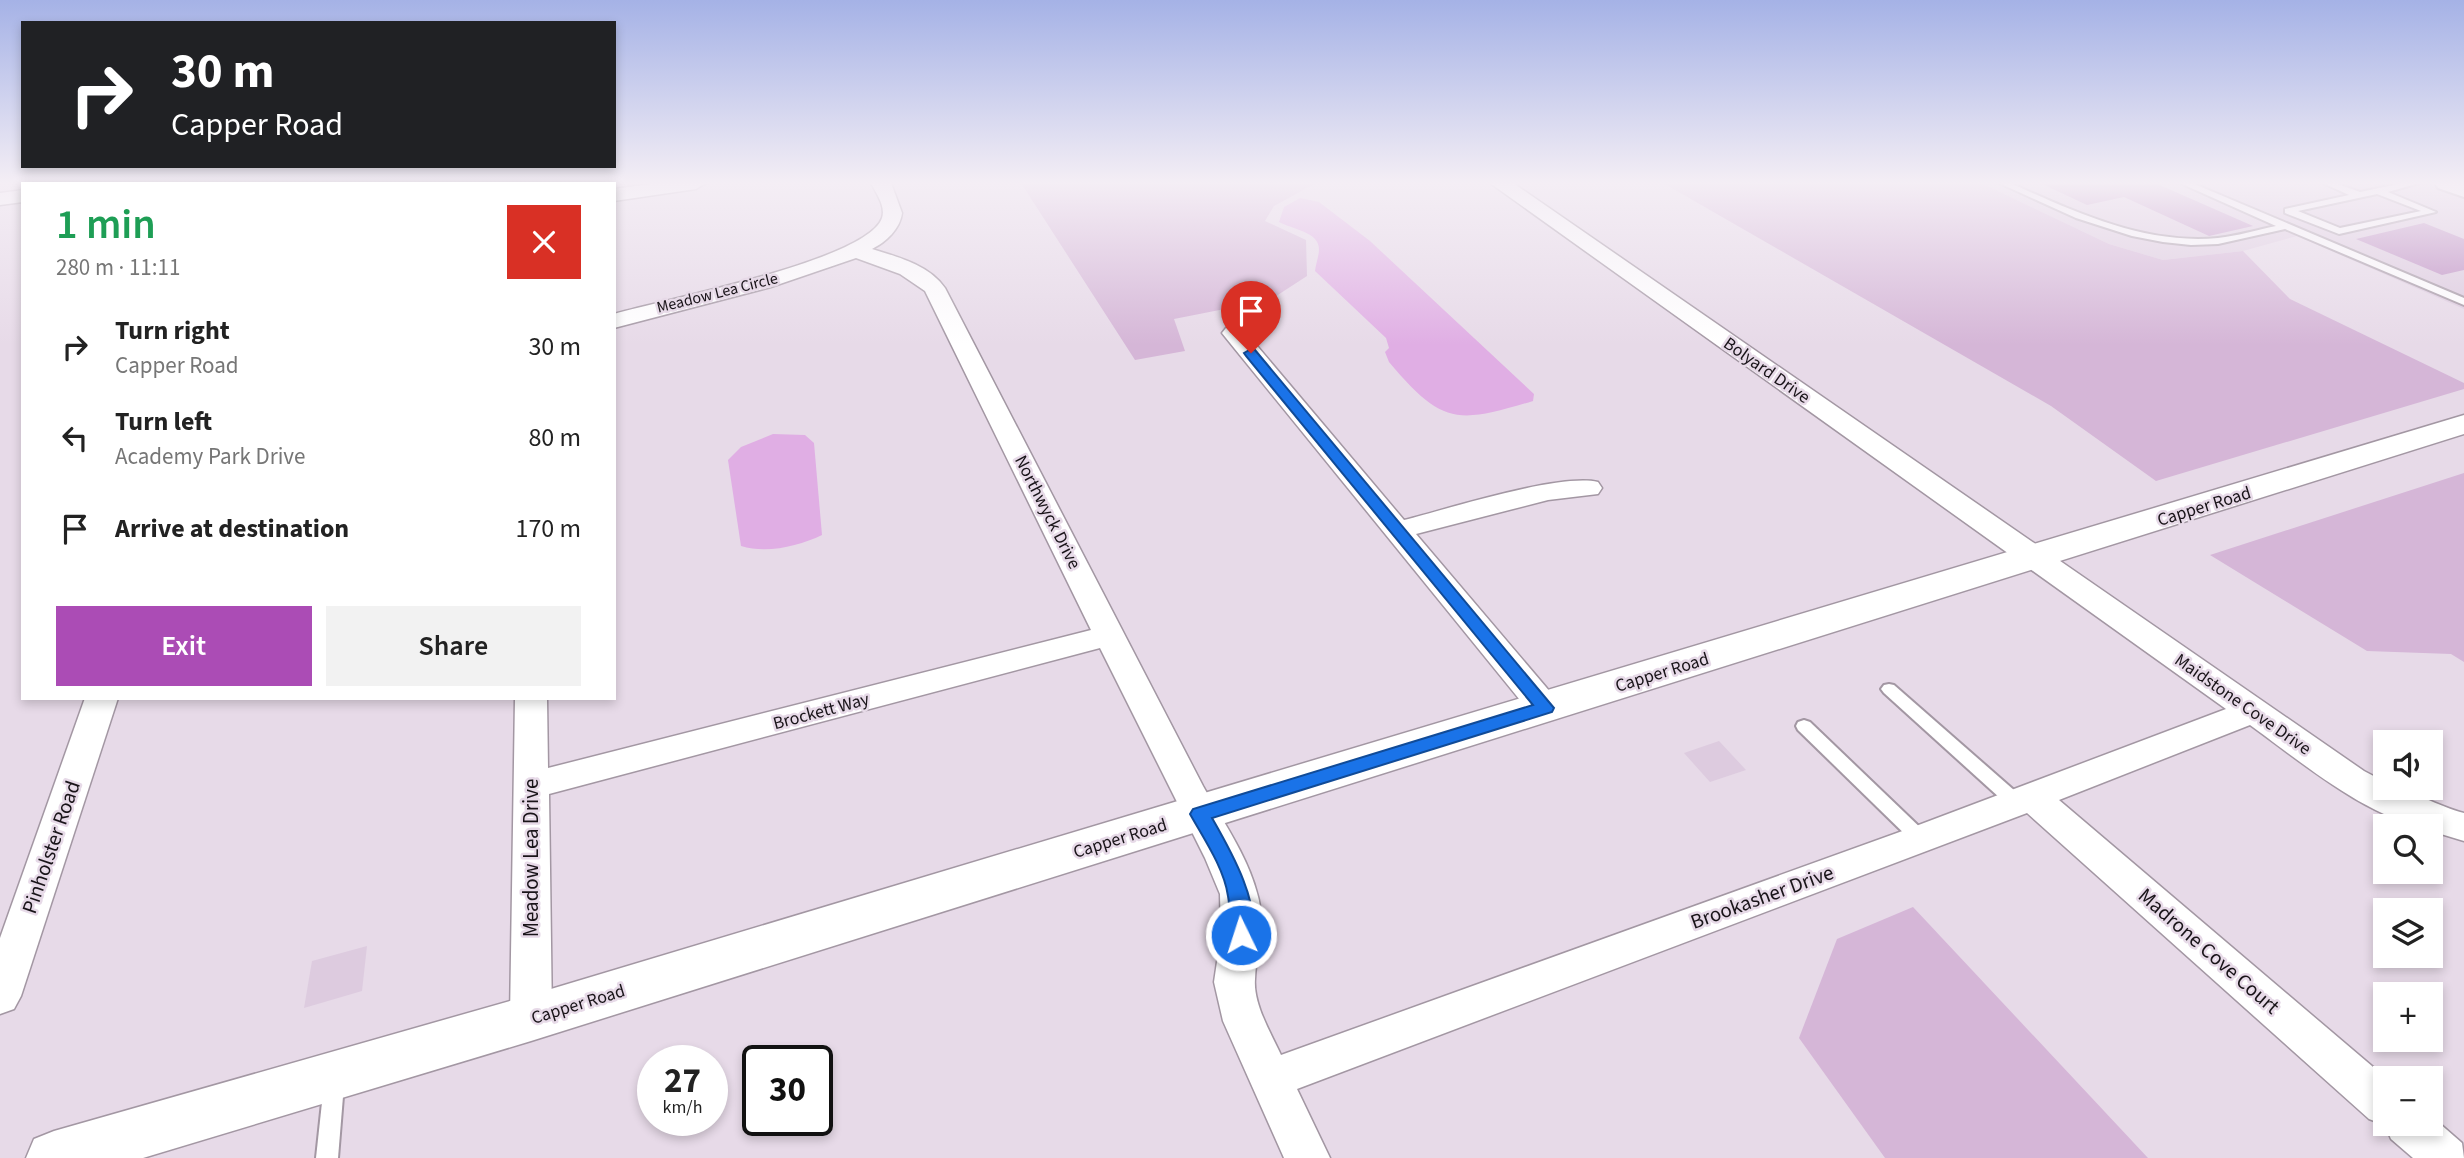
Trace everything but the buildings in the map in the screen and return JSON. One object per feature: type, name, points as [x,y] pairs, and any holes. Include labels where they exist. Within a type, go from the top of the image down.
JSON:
[{"type":"street","name":"Meadow Lea Circle","points":[[616,320],[811,268],[856,251],[878,237]]},
{"type":"street","name":"Bolyard Drive","points":[[1577,237],[2034,558]]},
{"type":"street","name":"Northwyck Drive","points":[[856,251],[908,268],[934,288],[1224,858],[1238,894],[1241,935],[1234,982],[1244,1021],[1307,1158]]},
{"type":"street","points":[[1234,333],[1545,708]]},
{"type":"street","name":"Capper Road","points":[[54,1158],[531,1018],[2464,424]]},
{"type":"street","points":[[1396,530],[1548,492],[1588,488]]},
{"type":"street","name":"Maidstone Cove Drive","points":[[2034,558],[2363,786],[2394,803],[2440,821],[2464,827]]},
{"type":"street","name":"Brockett Way","points":[[531,786],[1110,635]]},
{"type":"street","name":"Pinholster Road","points":[[0,996],[101,700]]},
{"type":"street","name":"Meadow Lea Drive","points":[[531,700],[531,1018]]},
{"type":"street","name":"Brookasher Drive","points":[[1270,1079],[1921,839],[2254,711]]},
{"type":"street","name":"Madrone Cove Court","points":[[2024,800],[2373,1095]]},
{"type":"street","points":[[2421,1136],[2446,1158]]},
{"type":"lane","points":[[2158,237],[2188,242],[2236,237]]},
{"type":"lane","points":[[2312,237],[2464,302]]},
{"type":"lane","points":[[1889,689],[2024,800]]},
{"type":"lane","points":[[1804,726],[1921,839]]},
{"type":"lane","points":[[327,1158],[335,1076]]},
{"type":"shaded area","points":[[1056,237],[1300,237],[1306,240],[1307,276],[1270,300],[1174,319],[1185,351],[1135,360]]},
{"type":"shaded area","points":[[1313,237],[1365,237],[1534,394],[1533,401],[1507,409],[1468,415],[1452,414],[1423,398],[1389,362],[1385,352],[1389,348],[1386,338],[1315,271],[1319,249]]},
{"type":"shaded area","points":[[1757,237],[2094,237],[2163,260],[2243,251],[2290,299],[2464,383],[2464,389],[2156,481],[2051,406]]},
{"type":"shaded area","points":[[2094,237],[2293,237],[2243,251],[2163,260]]},
{"type":"shaded area","points":[[2299,237],[2464,237],[2464,309]]},
{"type":"shaded area","points":[[773,434],[805,435],[814,443],[822,535],[783,548],[741,546],[728,460],[741,447]]},
{"type":"shaded area","points":[[2464,473],[2464,662],[2451,654],[2367,651],[2210,555]]},
{"type":"shaded area","points":[[1719,741],[1746,770],[1710,782],[1684,753]]},
{"type":"shaded area","points":[[1913,907],[2148,1158],[1885,1158],[1799,1038],[1837,939]]},
{"type":"shaded area","points":[[367,946],[362,991],[304,1008],[312,961]]},
{"type":"route","points":[[1241,935],[1238,894],[1224,858],[1200,814],[1545,708],[1251,353]]}]
